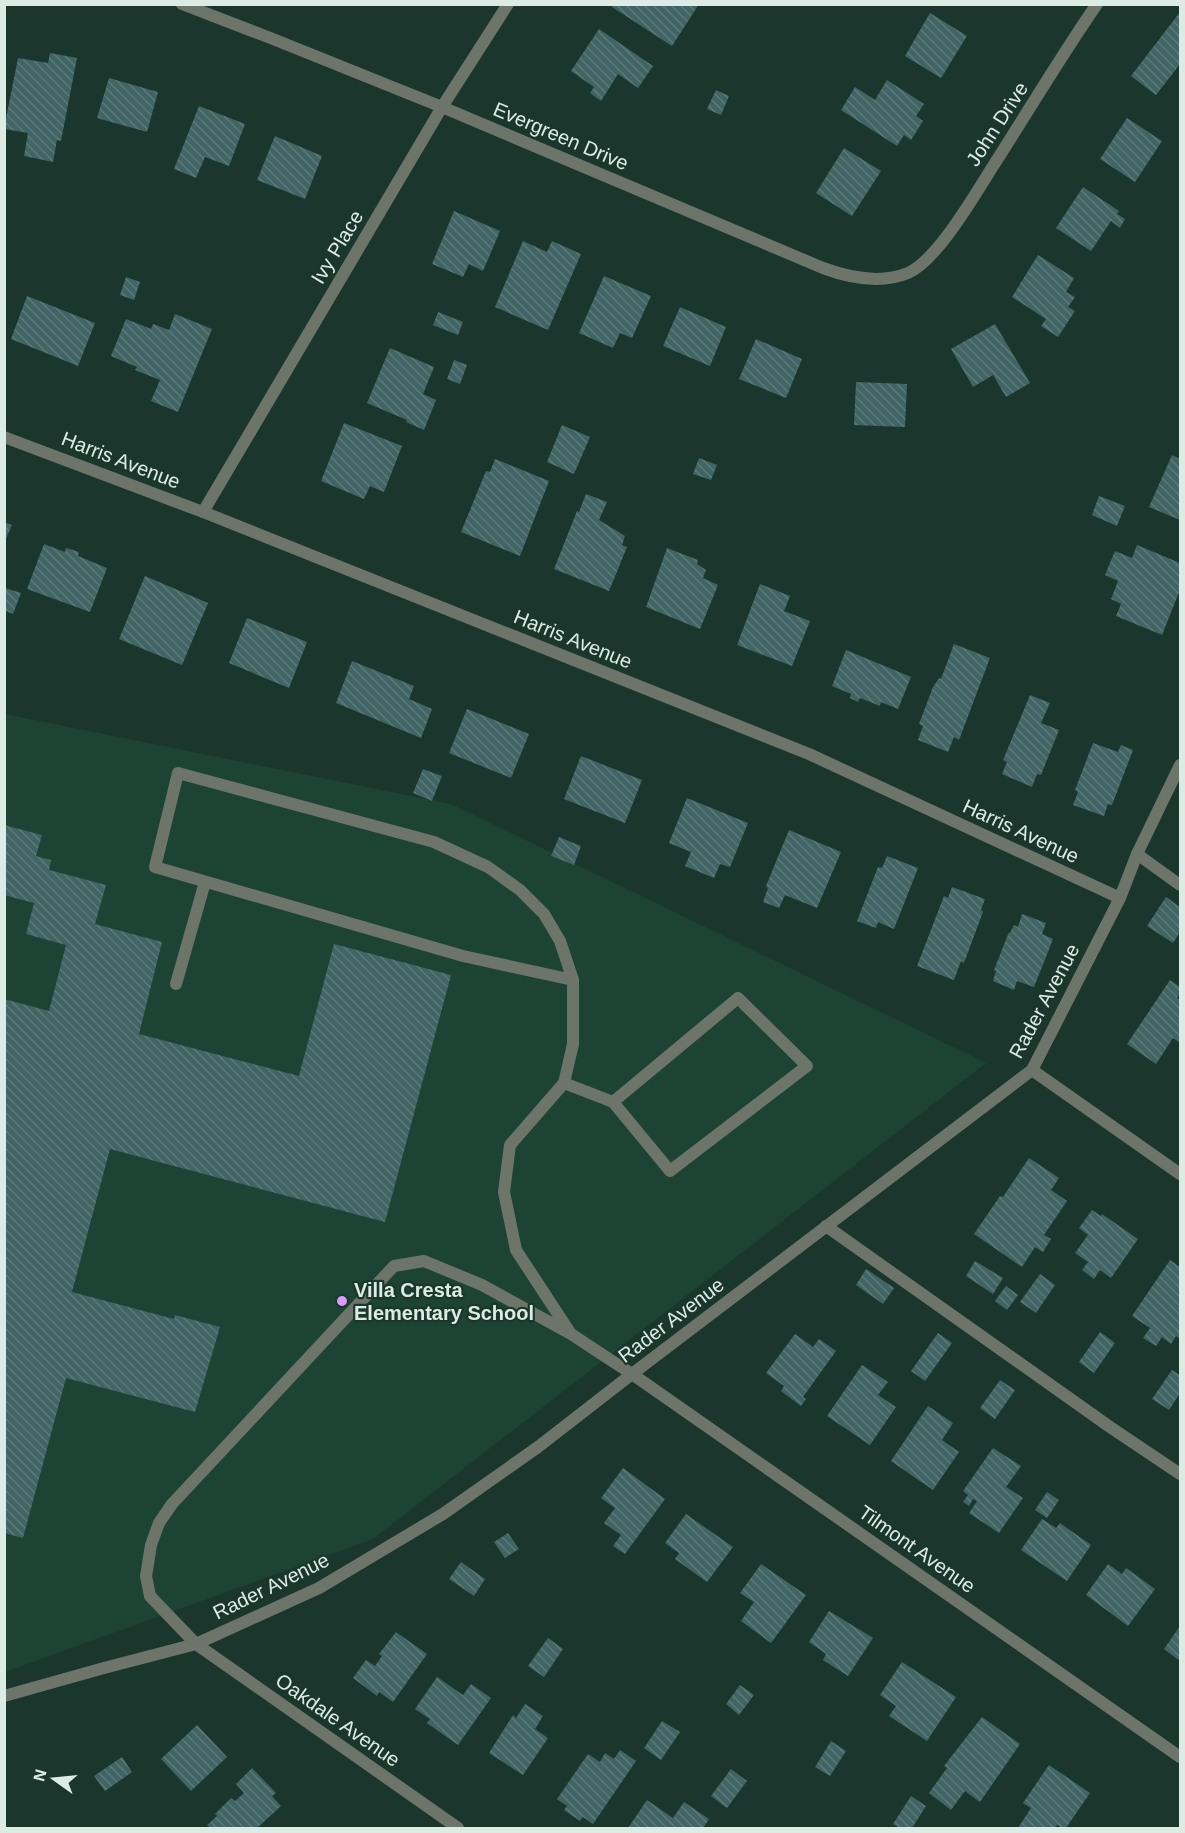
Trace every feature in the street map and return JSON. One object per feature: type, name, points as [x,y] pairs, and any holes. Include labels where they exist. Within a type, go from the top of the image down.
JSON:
[{"type":"street","name":"Evergreen Drive","points":[[182,4],[442,107],[844,276],[883,278],[908,273],[925,262]]},
{"type":"street","name":"Ivy Place","points":[[203,512],[442,107],[508,4]]},
{"type":"street","name":"John Drive","points":[[925,262],[961,217],[1097,4]]},
{"type":"street","name":"Harris Avenue","points":[[4,437],[203,512],[808,754],[1120,898]]},
{"type":"street","name":"Rader Avenue","points":[[4,1696],[196,1644],[319,1588],[443,1514],[538,1448],[1032,1070],[1120,898],[1137,854],[1180,765]]},
{"type":"street","points":[[571,1334],[516,1250],[504,1192],[510,1145],[564,1083],[573,1044],[573,980],[560,941],[544,914],[520,890],[488,867],[434,842],[178,773],[155,867],[463,956],[573,980]]},
{"type":"street","points":[[1137,854],[1180,885]]},
{"type":"street","points":[[176,984],[205,882]]},
{"type":"street","points":[[564,1083],[612,1102],[670,1171],[807,1066],[738,998],[612,1102]]},
{"type":"street","points":[[1032,1070],[1180,1174]]},
{"type":"street","points":[[826,1226],[1180,1474]]},
{"type":"street","name":"Oakdale Avenue","points":[[458,1828],[196,1644],[150,1596],[146,1576],[150,1545],[159,1523],[180,1495],[394,1266],[424,1261],[482,1285],[571,1334]]},
{"type":"street","name":"Tilmont Avenue","points":[[571,1334],[632,1374],[1180,1757]]},
{"type":"shaded area","name":"Villa Cresta Elementary School","points":[[5,714],[451,804],[986,1063],[373,1539],[5,1672]]},
{"type":"building","points":[[614,4],[699,4],[672,46],[612,7]]},
{"type":"building","points":[[1180,12],[1180,64],[1156,95],[1131,76]]},
{"type":"building","points":[[930,13],[967,36],[941,78],[905,56]]},
{"type":"building","points":[[599,29],[653,66],[638,88],[618,74],[601,101],[590,93],[594,87],[571,71]]},
{"type":"building","points":[[50,53],[77,58],[61,141],[57,140],[53,162],[24,156],[28,133],[4,129],[18,58],[48,63]]},
{"type":"building","points":[[109,78],[158,92],[147,132],[97,118]]},
{"type":"building","points":[[887,80],[924,104],[916,116],[923,121],[911,140],[904,135],[897,146],[841,110],[855,87],[875,100]]},
{"type":"building","points":[[716,90],[729,96],[721,115],[707,109]]},
{"type":"building","points":[[199,106],[245,124],[229,166],[205,157],[196,178],[174,169]]},
{"type":"building","points":[[1127,118],[1162,141],[1135,182],[1100,159]]},
{"type":"building","points":[[275,136],[322,156],[305,199],[257,180]]},
{"type":"building","points":[[844,148],[881,171],[852,216],[816,193]]},
{"type":"building","points":[[1083,187],[1119,211],[1117,214],[1125,219],[1120,228],[1111,221],[1091,251],[1056,228]]},
{"type":"building","points":[[454,211],[500,231],[483,271],[469,264],[463,277],[432,264]]},
{"type":"building","points":[[523,241],[547,252],[552,241],[581,254],[548,330],[495,307]]},
{"type":"building","points":[[1038,255],[1074,278],[1066,292],[1075,297],[1068,307],[1075,311],[1058,337],[1041,326],[1046,319],[1012,297]]},
{"type":"building","points":[[604,276],[651,296],[632,338],[620,333],[613,348],[579,333]]},
{"type":"building","points":[[126,277],[140,282],[134,300],[120,295]]},
{"type":"building","points":[[27,296],[95,323],[78,366],[11,339]]},
{"type":"building","points":[[680,307],[726,327],[710,366],[663,346]]},
{"type":"building","points":[[438,312],[463,322],[458,335],[433,325]]},
{"type":"building","points":[[175,314],[212,329],[178,412],[151,401],[160,380],[135,370],[137,367],[111,356],[126,319],[151,329],[153,324],[169,330]]},
{"type":"building","points":[[995,324],[1030,383],[1006,397],[993,375],[973,387],[951,349]]},
{"type":"building","points":[[756,339],[802,359],[786,398],[739,379]]},
{"type":"building","points":[[390,348],[434,367],[423,394],[436,400],[424,430],[367,403]]},
{"type":"building","points":[[454,360],[467,365],[460,384],[447,379]]},
{"type":"building","points":[[856,382],[907,384],[905,427],[854,425]]},
{"type":"building","points":[[344,423],[402,446],[384,492],[370,486],[364,499],[321,481]]},
{"type":"building","points":[[562,425],[590,437],[574,474],[547,462]]},
{"type":"building","points":[[1172,455],[1180,459],[1180,520],[1149,507]]},
{"type":"building","points":[[699,458],[717,465],[711,480],[693,474]]},
{"type":"building","points":[[495,459],[549,481],[520,556],[461,532],[486,471],[490,472]]},
{"type":"building","points":[[586,494],[607,502],[599,520],[625,536],[622,545],[627,547],[609,591],[554,569]]},
{"type":"building","points":[[1099,496],[1125,506],[1117,526],[1092,515]]},
{"type":"building","points":[[4,522],[12,525],[4,543]]},
{"type":"building","points":[[44,544],[65,552],[66,548],[79,552],[78,556],[107,568],[90,612],[27,589]]},
{"type":"building","points":[[1137,545],[1180,563],[1180,590],[1162,635],[1116,616],[1121,604],[1111,599],[1118,581],[1105,575],[1115,551],[1132,558]]},
{"type":"building","points":[[667,548],[698,560],[697,564],[706,570],[703,578],[718,585],[700,629],[646,607]]},
{"type":"building","points":[[145,576],[208,603],[182,665],[119,639]]},
{"type":"building","points":[[760,584],[790,596],[784,611],[810,621],[792,666],[737,645]]},
{"type":"building","points":[[5,588],[21,593],[13,614],[4,610]]},
{"type":"building","points":[[247,618],[307,642],[289,688],[229,663]]},
{"type":"building","points":[[954,644],[990,658],[959,740],[954,737],[948,752],[918,740],[923,726],[919,724],[933,687],[939,678],[941,679]]},
{"type":"building","points":[[846,650],[911,677],[898,709],[881,702],[880,706],[860,698],[858,702],[850,698],[851,694],[832,686]]},
{"type":"building","points":[[352,661],[414,686],[409,699],[432,709],[421,738],[336,703]]},
{"type":"building","points":[[1030,695],[1050,703],[1041,723],[1059,730],[1041,775],[1037,774],[1032,787],[1002,774],[1007,762],[1003,760]]},
{"type":"building","points":[[467,709],[529,734],[511,778],[449,753]]},
{"type":"building","points":[[1093,743],[1118,752],[1121,745],[1133,750],[1112,805],[1108,804],[1104,816],[1073,805],[1078,792],[1075,790]]},
{"type":"building","points":[[581,756],[642,780],[625,823],[564,799]]},
{"type":"building","points":[[423,769],[442,776],[432,801],[413,793]]},
{"type":"building","points":[[687,798],[748,823],[730,867],[720,864],[714,878],[685,866],[691,852],[669,843]]},
{"type":"building","points":[[4,825],[42,835],[36,856],[51,860],[49,870],[106,885],[95,924],[162,942],[139,1034],[299,1076],[334,944],[451,975],[385,1222],[110,1149],[72,1292],[174,1319],[175,1315],[220,1327],[195,1412],[66,1378],[23,1538],[4,1533],[4,999],[49,1011],[66,945],[26,934],[34,903],[4,895]]},
{"type":"building","points":[[789,830],[841,852],[817,908],[785,895],[779,908],[763,902],[768,888],[766,886]]},
{"type":"building","points":[[559,837],[581,846],[574,865],[551,856]]},
{"type":"building","points":[[887,856],[918,868],[894,929],[878,922],[876,928],[857,921],[878,867],[882,868]]},
{"type":"building","points":[[952,887],[985,899],[981,910],[983,912],[964,963],[961,961],[954,980],[917,966],[944,896],[948,898]]},
{"type":"building","points":[[1166,897],[1180,907],[1180,932],[1173,943],[1147,926]]},
{"type":"building","points":[[1022,914],[1046,923],[1042,934],[1053,939],[1034,987],[1017,981],[1014,990],[993,981],[996,971],[994,970],[1009,932],[1014,925],[1018,927]]},
{"type":"building","points":[[1170,980],[1180,987],[1177,998],[1180,1000],[1180,1041],[1173,1038],[1156,1064],[1127,1044]]},
{"type":"building","points":[[1029,1158],[1059,1178],[1051,1190],[1067,1201],[1044,1235],[1051,1239],[1043,1252],[1035,1247],[1022,1267],[974,1234],[1000,1196],[1003,1197]]},
{"type":"building","points":[[1092,1210],[1101,1216],[1102,1214],[1138,1239],[1111,1278],[1100,1270],[1094,1279],[1082,1270],[1088,1262],[1075,1253],[1088,1235],[1079,1228]]},
{"type":"building","points":[[1170,1260],[1180,1267],[1180,1336],[1179,1338],[1176,1336],[1171,1344],[1162,1337],[1156,1346],[1143,1338],[1150,1328],[1132,1316]]},
{"type":"building","points":[[975,1261],[1003,1278],[993,1294],[966,1276]]},
{"type":"building","points":[[866,1269],[894,1288],[883,1304],[856,1285]]},
{"type":"building","points":[[1040,1274],[1055,1285],[1036,1313],[1020,1302]]},
{"type":"building","points":[[1006,1286],[1018,1295],[1007,1310],[995,1301]]},
{"type":"building","points":[[1100,1332],[1115,1343],[1094,1373],[1079,1362]]},
{"type":"building","points":[[938,1333],[952,1343],[925,1381],[911,1371]]},
{"type":"building","points":[[795,1334],[813,1347],[819,1339],[836,1351],[803,1397],[806,1399],[801,1406],[781,1391],[784,1386],[766,1373]]},
{"type":"building","points":[[862,1365],[888,1382],[878,1395],[896,1407],[870,1445],[827,1416]]},
{"type":"building","points":[[1172,1370],[1180,1375],[1180,1393],[1169,1410],[1152,1399]]},
{"type":"building","points":[[1000,1380],[1015,1390],[995,1419],[980,1408]]},
{"type":"building","points":[[928,1406],[953,1423],[942,1440],[959,1452],[933,1490],[891,1461]]},
{"type":"building","points":[[993,1448],[1021,1466],[1006,1487],[1023,1498],[999,1533],[969,1513],[977,1501],[973,1499],[969,1506],[963,1502],[968,1495],[963,1491]]},
{"type":"building","points":[[623,1468],[665,1499],[625,1554],[613,1546],[621,1535],[604,1523],[615,1508],[601,1498]]},
{"type":"building","points":[[1047,1492],[1059,1500],[1047,1518],[1035,1510]]},
{"type":"building","points":[[686,1514],[733,1547],[707,1582],[675,1559],[679,1553],[665,1543]]},
{"type":"building","points":[[1042,1519],[1056,1528],[1060,1523],[1091,1545],[1067,1581],[1021,1550]]},
{"type":"building","points":[[508,1533],[519,1549],[505,1558],[494,1542]]},
{"type":"building","points":[[461,1562],[485,1579],[474,1596],[449,1579]]},
{"type":"building","points":[[761,1564],[806,1595],[771,1643],[741,1621],[754,1602],[740,1593]]},
{"type":"building","points":[[1108,1564],[1122,1574],[1126,1568],[1155,1589],[1128,1626],[1086,1595]]},
{"type":"building","points":[[829,1611],[873,1638],[848,1676],[823,1660],[826,1654],[809,1642]]},
{"type":"building","points":[[1180,1626],[1180,1661],[1164,1649]]},
{"type":"building","points":[[396,1632],[427,1654],[393,1702],[379,1692],[377,1696],[353,1678],[366,1660],[375,1666],[382,1656],[379,1654]]},
{"type":"building","points":[[548,1638],[563,1649],[544,1677],[528,1666]]},
{"type":"building","points":[[902,1662],[956,1697],[927,1741],[889,1716],[896,1706],[880,1695]]},
{"type":"building","points":[[437,1677],[463,1695],[471,1684],[491,1698],[458,1745],[427,1723],[430,1719],[415,1709]]},
{"type":"building","points":[[740,1685],[754,1695],[739,1715],[726,1704]]},
{"type":"building","points":[[525,1704],[543,1716],[535,1729],[548,1738],[523,1775],[489,1753],[513,1715],[516,1718]]},
{"type":"building","points":[[982,1717],[1020,1744],[980,1802],[965,1791],[951,1810],[929,1793],[947,1768],[944,1766]]},
{"type":"building","points":[[662,1721],[680,1732],[661,1760],[644,1748]]},
{"type":"building","points":[[197,1725],[227,1757],[191,1791],[161,1759]]},
{"type":"building","points":[[831,1741],[846,1751],[830,1776],[815,1767]]},
{"type":"building","points":[[620,1750],[636,1761],[593,1824],[583,1817],[580,1821],[564,1810],[567,1806],[557,1799],[588,1754],[600,1762],[605,1753],[614,1759]]},
{"type":"building","points":[[122,1757],[132,1772],[105,1791],[94,1776]]},
{"type":"building","points":[[1049,1765],[1090,1793],[1066,1828],[1057,1825],[1055,1828],[1018,1828],[1031,1808],[1023,1803]]},
{"type":"building","points":[[252,1768],[276,1793],[272,1796],[281,1806],[257,1828],[210,1828],[207,1825],[217,1816],[215,1814],[231,1798],[235,1801],[244,1793],[236,1784]]},
{"type":"building","points":[[731,1769],[747,1781],[727,1808],[711,1796]]},
{"type":"building","points":[[911,1796],[926,1806],[912,1828],[900,1828],[893,1824]]},
{"type":"building","points":[[647,1800],[673,1818],[684,1802],[709,1819],[703,1828],[628,1828]]},
{"type":"place","name":"Villa Cresta Elementary School","points":[[342,1301]]}]
